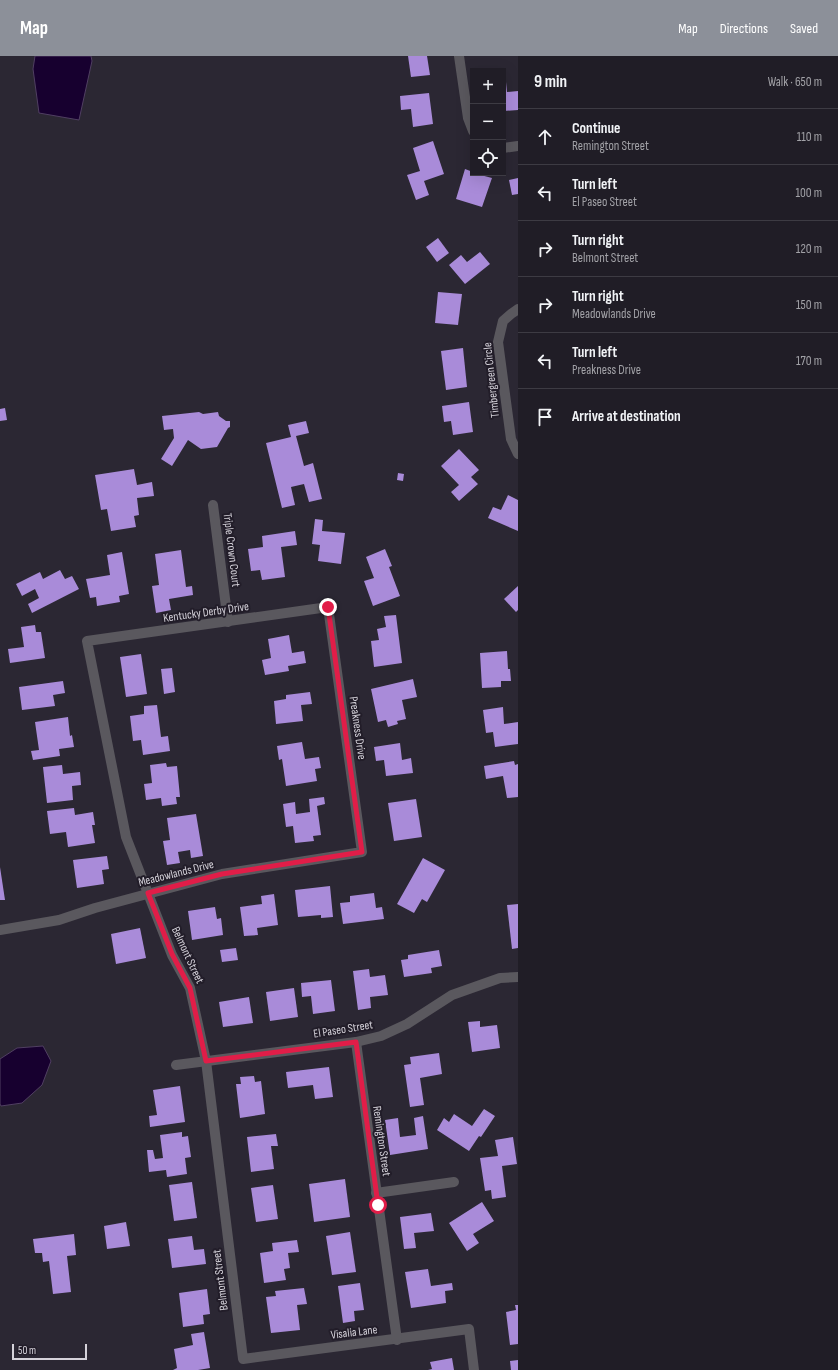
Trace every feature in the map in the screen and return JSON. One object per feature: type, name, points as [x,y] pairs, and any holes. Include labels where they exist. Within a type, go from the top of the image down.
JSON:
[{"type":"street","points":[[459,56],[470,123]]},
{"type":"street","points":[[506,148],[518,146]]},
{"type":"street","name":"Timbergreen Circle","points":[[518,309],[503,321],[498,342],[511,439],[518,454]]},
{"type":"street","name":"Triple Crown Court","points":[[213,505],[228,622]]},
{"type":"street","name":"Kentucky Derby Drive","points":[[87,641],[328,607]]},
{"type":"street","name":"Preakness Drive","points":[[328,607],[362,852]]},
{"type":"street","name":"Belmont Street","points":[[87,641],[126,837],[172,954],[190,988],[206,1061],[243,1360]]},
{"type":"street","name":"Meadowlands Drive","points":[[0,930],[59,920],[148,893],[222,874],[362,852]]},
{"type":"street","name":"El Paseo Street","points":[[176,1065],[356,1042],[381,1036],[407,1024],[452,995],[500,978],[518,977]]},
{"type":"street","name":"Remington Street","points":[[356,1042],[397,1340]]},
{"type":"street","points":[[376,1193],[454,1182]]},
{"type":"street","name":"Visalia Lane","points":[[243,1360],[469,1329],[474,1370]]},
{"type":"shaded area","points":[[35,56],[91,56],[92,61],[79,120],[39,113],[33,69]]},
{"type":"shaded area","points":[[43,1046],[51,1061],[42,1085],[22,1103],[1,1106],[0,1059],[17,1048]]},
{"type":"building","points":[[408,56],[427,56],[430,75],[411,77]]},
{"type":"building","points":[[506,82],[507,92],[518,91],[518,110],[506,111]]},
{"type":"building","points":[[429,93],[433,124],[413,127],[411,109],[401,110],[400,96]]},
{"type":"building","points":[[433,141],[444,174],[424,181],[429,195],[416,200],[407,175],[420,171],[413,148]]},
{"type":"building","points":[[465,169],[470,171],[470,176],[484,176],[492,178],[482,207],[456,199]]},
{"type":"building","points":[[518,178],[518,194],[512,195],[509,180]]},
{"type":"building","points":[[438,238],[449,253],[437,262],[426,247]]},
{"type":"building","points":[[480,252],[490,264],[465,284],[449,265],[461,255],[467,262]]},
{"type":"building","points":[[438,292],[462,294],[458,325],[435,323]]},
{"type":"building","points":[[463,348],[467,387],[446,390],[441,351]]},
{"type":"building","points":[[469,402],[473,432],[453,435],[451,421],[444,422],[442,406]]},
{"type":"building","points":[[5,408],[7,420],[0,421],[0,409]]},
{"type":"building","points":[[199,412],[203,414],[218,412],[219,416],[226,421],[230,421],[230,427],[217,447],[201,449],[188,440],[172,466],[161,459],[174,438],[173,429],[164,430],[162,416]]},
{"type":"building","points":[[306,421],[309,433],[296,436],[304,466],[313,463],[322,499],[309,502],[304,484],[291,487],[295,505],[282,508],[266,443],[291,437],[288,425]]},
{"type":"building","points":[[459,449],[479,470],[471,477],[478,484],[459,501],[451,492],[459,485],[441,466]]},
{"type":"building","points":[[134,469],[137,485],[152,482],[154,496],[137,498],[139,515],[134,516],[136,527],[111,531],[107,509],[101,510],[95,475]]},
{"type":"building","points":[[398,473],[404,474],[403,481],[397,480]]},
{"type":"building","points":[[508,495],[518,500],[518,531],[488,518],[493,507],[501,510]]},
{"type":"building","points":[[315,519],[323,520],[322,531],[345,533],[341,564],[318,561],[320,545],[312,544]]},
{"type":"building","points":[[295,531],[297,545],[281,547],[285,577],[262,580],[260,570],[251,571],[248,549],[263,547],[262,536]]},
{"type":"building","points":[[385,549],[392,566],[389,567],[400,596],[373,606],[364,581],[374,578],[366,557]]},
{"type":"building","points":[[181,550],[186,587],[192,586],[193,595],[169,599],[171,610],[156,613],[152,586],[159,585],[155,554]]},
{"type":"building","points":[[122,552],[129,594],[119,596],[120,602],[97,606],[96,597],[90,598],[86,579],[110,575],[107,555]]},
{"type":"building","points":[[60,570],[65,579],[72,576],[79,589],[32,613],[28,604],[39,598],[35,589],[22,596],[16,584],[40,572],[43,579]]},
{"type":"building","points":[[518,586],[518,610],[516,612],[504,599]]},
{"type":"building","points":[[396,615],[402,663],[374,667],[371,641],[379,640],[377,629],[386,627],[384,616]]},
{"type":"building","points":[[35,625],[36,632],[41,632],[45,658],[10,663],[8,649],[24,647],[21,627]]},
{"type":"building","points":[[289,635],[292,653],[304,651],[306,663],[288,666],[289,671],[265,675],[262,660],[271,658],[268,639]]},
{"type":"building","points":[[507,651],[508,669],[510,669],[511,681],[501,681],[501,687],[482,688],[480,653]]},
{"type":"building","points":[[141,654],[147,694],[126,697],[120,657]]},
{"type":"building","points":[[172,668],[175,692],[164,694],[161,669]]},
{"type":"building","points":[[413,679],[417,697],[402,700],[406,719],[397,721],[398,724],[388,727],[386,720],[378,722],[371,689]]},
{"type":"building","points":[[63,681],[65,693],[53,695],[55,706],[22,710],[19,687]]},
{"type":"building","points":[[310,692],[312,704],[301,705],[303,721],[276,724],[274,701],[286,699],[286,695]]},
{"type":"building","points":[[157,705],[161,737],[168,736],[170,751],[143,755],[141,740],[133,741],[130,716],[144,714],[144,706]]},
{"type":"building","points":[[503,707],[504,724],[518,722],[518,744],[495,747],[493,732],[486,733],[483,710]]},
{"type":"building","points":[[68,717],[70,736],[72,735],[74,747],[59,749],[60,756],[33,760],[31,751],[39,750],[35,722]]},
{"type":"building","points":[[302,742],[305,759],[319,757],[321,768],[315,769],[317,781],[286,786],[282,759],[279,760],[277,746]]},
{"type":"building","points":[[400,743],[402,760],[411,758],[413,773],[386,776],[384,760],[376,761],[374,747]]},
{"type":"building","points":[[514,761],[515,765],[518,764],[518,797],[507,798],[503,776],[486,779],[484,766]]},
{"type":"building","points":[[166,763],[167,767],[177,766],[180,797],[176,797],[177,804],[162,806],[161,798],[146,800],[144,784],[152,783],[150,765]]},
{"type":"building","points":[[62,765],[63,774],[80,772],[81,785],[72,786],[73,800],[47,803],[43,767]]},
{"type":"building","points":[[324,797],[325,804],[317,806],[321,835],[313,836],[314,841],[295,843],[293,826],[286,827],[283,804],[295,802],[296,814],[310,812],[309,799]]},
{"type":"building","points":[[416,799],[422,837],[394,841],[388,803]]},
{"type":"building","points":[[74,808],[75,815],[93,812],[95,825],[92,825],[95,843],[68,847],[66,832],[50,834],[47,811]]},
{"type":"building","points":[[196,814],[203,856],[191,858],[190,850],[178,852],[180,863],[167,865],[163,841],[170,840],[167,818]]},
{"type":"building","points":[[107,856],[109,869],[102,870],[104,884],[77,888],[73,860]]},
{"type":"building","points":[[423,858],[445,870],[427,902],[422,899],[414,913],[397,904]]},
{"type":"building","points":[[0,867],[5,900],[0,900]]},
{"type":"building","points":[[330,886],[333,917],[321,918],[321,915],[298,917],[295,890]]},
{"type":"building","points":[[374,893],[376,908],[382,907],[384,919],[343,924],[340,903],[350,902],[350,896]]},
{"type":"building","points":[[274,894],[278,925],[257,928],[258,935],[244,936],[240,907],[262,904],[261,896]]},
{"type":"building","points":[[518,904],[518,948],[512,949],[507,905]]},
{"type":"building","points":[[215,907],[217,919],[221,918],[223,935],[192,940],[188,911]]},
{"type":"building","points":[[140,928],[146,958],[116,964],[111,934]]},
{"type":"building","points":[[236,948],[238,960],[222,962],[220,950]]},
{"type":"building","points":[[439,950],[442,966],[431,968],[432,973],[404,977],[401,960],[408,959],[408,955]]},
{"type":"building","points":[[369,969],[370,977],[385,975],[388,995],[370,997],[371,1008],[358,1010],[353,971]]},
{"type":"building","points":[[331,980],[335,1011],[313,1014],[311,996],[302,997],[301,983]]},
{"type":"building","points":[[294,988],[298,1017],[270,1021],[266,992]]},
{"type":"building","points":[[249,997],[253,1023],[223,1027],[219,1002]]},
{"type":"building","points":[[480,1021],[480,1027],[497,1025],[500,1048],[472,1052],[468,1022]]},
{"type":"building","points":[[439,1053],[442,1074],[420,1078],[424,1105],[410,1107],[404,1065],[411,1064],[410,1057]]},
{"type":"building","points":[[329,1067],[333,1097],[315,1099],[313,1085],[288,1088],[286,1072]]},
{"type":"building","points":[[254,1076],[255,1082],[261,1081],[265,1114],[240,1118],[236,1084],[241,1084],[240,1077]]},
{"type":"building","points":[[180,1086],[185,1122],[150,1127],[149,1116],[157,1115],[153,1090]]},
{"type":"building","points":[[484,1109],[495,1116],[481,1137],[479,1136],[469,1151],[437,1130],[444,1118],[449,1122],[454,1114],[472,1126]]},
{"type":"building","points":[[423,1116],[428,1149],[390,1155],[385,1120],[398,1118],[400,1137],[416,1135],[414,1118]]},
{"type":"building","points":[[182,1132],[182,1137],[188,1136],[191,1157],[185,1158],[187,1174],[167,1177],[166,1170],[149,1172],[147,1150],[153,1150],[155,1159],[163,1158],[160,1135]]},
{"type":"building","points":[[276,1134],[278,1146],[271,1146],[274,1169],[251,1172],[247,1137]]},
{"type":"building","points":[[513,1137],[517,1164],[502,1166],[506,1197],[492,1199],[491,1190],[485,1191],[480,1158],[498,1156],[495,1140]]},
{"type":"building","points":[[345,1179],[350,1217],[314,1222],[309,1184]]},
{"type":"building","points":[[192,1182],[197,1218],[174,1221],[169,1185]]},
{"type":"building","points":[[273,1185],[278,1219],[256,1222],[251,1188]]},
{"type":"building","points":[[482,1202],[494,1221],[473,1234],[479,1243],[467,1251],[449,1223]]},
{"type":"building","points":[[431,1213],[434,1231],[414,1233],[416,1248],[404,1249],[400,1217]]},
{"type":"building","points":[[126,1222],[130,1246],[107,1249],[104,1226]]},
{"type":"building","points":[[350,1232],[356,1272],[332,1275],[326,1236]]},
{"type":"building","points":[[74,1234],[76,1255],[67,1256],[71,1292],[53,1294],[49,1261],[43,1262],[42,1253],[35,1253],[33,1239]]},
{"type":"building","points":[[192,1236],[194,1250],[204,1249],[206,1264],[172,1268],[168,1239]]},
{"type":"building","points":[[297,1240],[299,1252],[288,1253],[290,1268],[284,1269],[286,1280],[264,1283],[260,1253],[273,1251],[272,1243]]},
{"type":"building","points":[[428,1269],[431,1286],[452,1283],[453,1290],[445,1291],[446,1303],[411,1308],[405,1272]]},
{"type":"building","points":[[360,1283],[364,1310],[354,1311],[355,1321],[343,1323],[338,1286]]},
{"type":"building","points":[[304,1288],[307,1304],[297,1305],[300,1330],[271,1333],[266,1297],[276,1296],[275,1291]]},
{"type":"building","points":[[207,1289],[210,1314],[203,1315],[204,1324],[183,1327],[179,1293]]},
{"type":"building","points":[[515,1305],[518,1305],[518,1344],[510,1345],[506,1312],[516,1310]]},
{"type":"building","points":[[204,1332],[210,1368],[198,1370],[173,1370],[177,1368],[174,1349],[193,1345],[191,1334]]},
{"type":"building","points":[[452,1358],[454,1370],[428,1370],[432,1369],[430,1362]]},
{"type":"building","points":[[518,1360],[518,1370],[511,1370],[510,1361]]},
{"type":"route","points":[[328,607],[362,852],[222,874],[148,893],[172,954],[190,988],[206,1061],[356,1042],[378,1205]]}]
